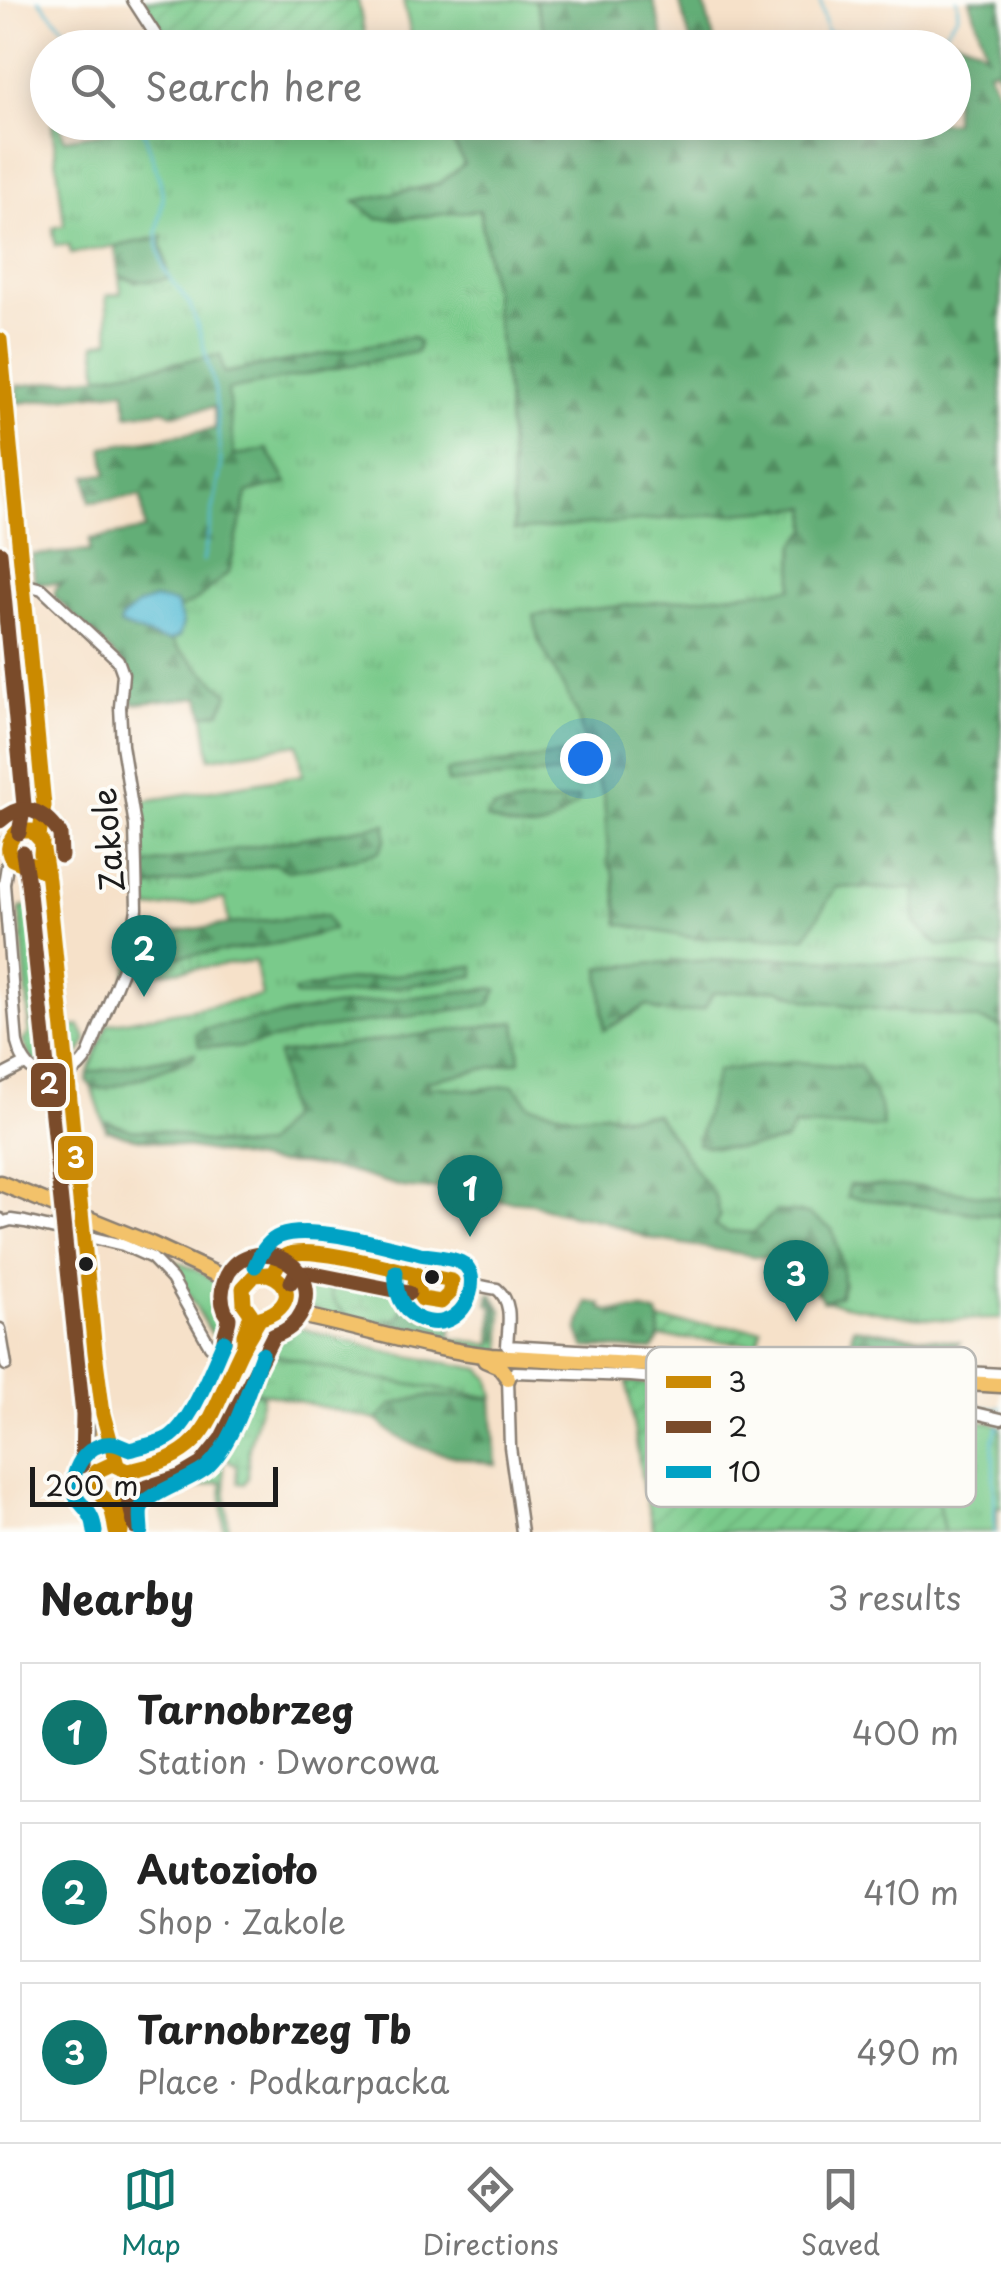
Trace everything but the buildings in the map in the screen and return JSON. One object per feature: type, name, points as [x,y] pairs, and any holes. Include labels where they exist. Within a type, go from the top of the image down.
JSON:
[{"type":"main road","points":[[0,340],[43,812],[38,860],[20,860]]},
{"type":"main road","points":[[42,790],[28,823],[10,839],[20,860],[47,873]]},
{"type":"main road","points":[[21,830],[29,830],[41,843],[47,873],[103,1414],[119,1471],[128,1492],[114,1500],[97,1494],[93,1482],[98,1470],[119,1471],[163,1462],[187,1450],[224,1391],[255,1316]]},
{"type":"main road","points":[[0,1183],[246,1284]]},
{"type":"main road","points":[[261,1273],[272,1274],[282,1282],[284,1304],[270,1317],[255,1316],[244,1305],[246,1284],[261,1273]]},
{"type":"main road","points":[[284,1304],[400,1340],[471,1354],[646,1366]]},
{"type":"main road","points":[[471,1354],[496,1364],[508,1378]]},
{"type":"main road","points":[[976,1384],[1001,1385]]},
{"type":"street","points":[[133,0],[152,30]]},
{"type":"street","points":[[0,572],[22,578]]},
{"type":"street","name":"Zakole","points":[[22,578],[42,589],[122,667],[121,735],[135,826],[138,889],[130,952],[84,1062],[62,1078],[40,1076],[24,1064]]},
{"type":"street","points":[[0,1077],[24,1064],[16,1034],[4,888],[5,872],[20,860]]},
{"type":"street","points":[[0,1222],[25,1222],[109,1241],[152,1258],[172,1279],[210,1346],[236,1362]]},
{"type":"street","points":[[272,1274],[286,1255],[295,1253],[497,1289],[508,1303],[507,1346],[646,1354]]},
{"type":"street","points":[[0,1329],[6,1366]]},
{"type":"street","points":[[522,1532],[511,1462],[508,1378],[520,1371],[646,1377]]},
{"type":"street","points":[[976,1373],[1001,1374]]},
{"type":"street","points":[[976,1413],[1001,1419]]},
{"type":"street","points":[[114,1500],[118,1532]]},
{"type":"green space","points":[[144,0],[358,0],[364,30],[164,30]]},
{"type":"green space","points":[[403,0],[535,0],[544,30],[410,30]]},
{"type":"green space","points":[[535,0],[653,0],[661,30],[544,30]]},
{"type":"green space","points":[[679,0],[703,0],[711,30],[687,30]]},
{"type":"green space","points":[[970,0],[1001,0],[1001,80],[995,69],[988,70],[1001,97],[1001,949],[938,945],[915,923],[915,889],[836,887],[806,937],[693,938],[619,924],[604,796],[593,770],[448,783],[446,771],[586,751],[578,715],[538,639],[534,615],[792,588],[795,544],[808,530],[808,507],[514,531],[507,397],[480,210],[376,218],[355,201],[439,184],[464,164],[451,140],[971,140],[971,44],[987,55]]},
{"type":"green space","points":[[54,140],[451,140],[465,164],[439,184],[356,201],[399,219],[479,210],[507,397],[514,530],[808,507],[808,530],[795,544],[793,588],[538,639],[578,715],[586,751],[604,796],[619,924],[805,937],[836,887],[915,889],[938,945],[1001,949],[1001,972],[949,964],[787,958],[600,968],[604,1029],[647,1005],[660,1012],[713,993],[776,989],[810,1000],[947,1015],[1001,1027],[1001,1319],[902,1316],[824,1301],[839,1296],[844,1283],[753,1233],[713,1226],[716,1198],[655,1114],[574,1116],[529,1105],[514,1085],[474,1090],[428,1087],[426,1081],[520,1061],[516,1022],[278,1054],[289,1119],[264,1145],[205,1142],[162,1131],[131,1130],[108,1122],[106,1129],[92,1088],[128,1082],[194,1057],[194,1053],[88,1073],[108,1024],[262,996],[255,961],[125,977],[139,937],[166,958],[271,945],[333,929],[326,915],[229,924],[225,899],[143,910],[145,888],[275,864],[288,871],[379,852],[385,824],[144,865],[137,802],[303,775],[298,744],[210,758],[204,715],[220,712],[228,694],[177,648],[164,630],[163,614],[229,572],[247,493],[234,456],[227,390],[417,352],[419,344],[413,337],[223,373],[220,355],[99,376],[95,344],[110,340],[106,296],[121,293],[119,276],[136,282],[167,266],[163,237],[71,254],[69,245],[55,246],[53,228],[64,225]],"holes":[[[718,1071],[883,1127],[794,1126],[785,1141],[730,1148],[697,1144]]]},
{"type":"green space","points":[[163,236],[169,278],[144,281],[119,276],[115,247]]},
{"type":"green space","points":[[413,337],[419,343],[417,352],[228,390],[234,456],[267,449],[287,483],[247,493],[229,572],[197,600],[179,609],[164,630],[177,648],[229,694],[220,712],[204,715],[200,697],[133,704],[125,666],[54,596],[56,588],[64,583],[35,584],[32,555],[90,551],[90,539],[145,530],[141,496],[90,502],[87,476],[107,474],[103,447],[215,429],[214,407],[172,414],[164,410],[127,415],[125,390],[18,403],[17,386],[220,355],[224,373]]},
{"type":"green space","points":[[578,798],[579,803],[537,829],[486,818],[493,809]]},
{"type":"green space","points":[[386,824],[386,838],[379,852],[288,871],[275,864],[145,888],[144,865]]},
{"type":"green space","points":[[37,905],[49,997],[48,1021],[29,1021],[20,908]]},
{"type":"green space","points":[[326,915],[333,929],[313,935],[166,958],[139,937],[229,924]]},
{"type":"green space","points":[[787,958],[949,964],[1001,972],[1001,1027],[947,1015],[810,1000],[776,989],[713,993],[705,1008],[682,1013],[647,1005],[604,1030],[600,968]]},
{"type":"green space","points":[[474,966],[475,976],[332,996],[295,996],[294,991],[335,982]]},
{"type":"green space","points":[[497,990],[489,1005],[314,1030],[237,1048],[199,1046],[196,1034],[203,1029],[329,1007]]},
{"type":"green space","points":[[516,1022],[520,1061],[427,1081],[428,1086],[474,1090],[514,1085],[529,1105],[574,1116],[656,1114],[716,1198],[720,1217],[714,1226],[753,1233],[776,1211],[808,1214],[832,1229],[843,1270],[839,1296],[824,1301],[813,1288],[795,1282],[796,1263],[648,1238],[604,1221],[532,1203],[461,1197],[450,1188],[402,1187],[347,1171],[272,1163],[125,1136],[106,1129],[107,1122],[131,1130],[162,1131],[205,1142],[264,1145],[288,1118],[278,1054]]},
{"type":"green space","points":[[28,1024],[80,1026],[87,1040],[72,1062],[54,1071],[37,1065],[23,1041],[29,1033]]},
{"type":"green space","points":[[195,1053],[194,1057],[115,1086],[92,1088],[87,1081],[88,1073]]},
{"type":"green space","points":[[795,1062],[861,1067],[880,1106],[883,1127],[794,1126],[785,1141],[730,1148],[697,1144],[717,1071]]},
{"type":"green space","points":[[849,1185],[922,1187],[1001,1198],[1001,1216],[847,1197]]},
{"type":"green space","points":[[154,1252],[234,1291],[244,1321],[239,1320],[229,1345],[216,1341],[178,1276]]},
{"type":"green space","points":[[302,1260],[326,1263],[329,1287],[339,1308],[356,1319],[381,1319],[492,1345],[493,1306],[488,1304],[489,1298],[496,1306],[496,1341],[498,1305],[489,1295],[492,1293],[502,1310],[502,1352],[400,1335],[302,1305],[290,1276],[291,1267],[302,1264]]},
{"type":"green space","points":[[326,1263],[402,1278],[415,1295],[417,1315],[454,1321],[450,1338],[381,1319],[348,1286],[327,1278]]},
{"type":"green space","points":[[330,1279],[390,1289],[404,1301],[400,1317],[364,1320],[343,1312],[331,1293]]},
{"type":"green space","points":[[587,1302],[601,1304],[602,1309],[609,1311],[644,1310],[658,1314],[660,1323],[658,1342],[646,1350],[584,1347],[578,1331]]},
{"type":"green space","points":[[660,1321],[761,1329],[758,1344],[659,1337]]},
{"type":"green space","points":[[286,1324],[392,1353],[480,1369],[490,1379],[494,1398],[363,1377],[257,1350],[221,1435],[229,1532],[224,1532],[221,1482],[137,1500],[128,1515],[131,1504],[143,1490],[188,1468],[211,1446],[215,1451],[219,1447],[218,1436],[261,1333]]},
{"type":"green space","points":[[853,1328],[960,1342],[954,1347],[850,1347]]},
{"type":"green space","points":[[257,1350],[363,1377],[492,1398],[426,1396],[393,1404],[377,1420],[239,1387]]},
{"type":"green space","points":[[627,1382],[646,1384],[646,1500]]},
{"type":"green space","points":[[242,1389],[263,1395],[244,1484],[238,1483],[236,1466],[226,1458],[223,1436]]},
{"type":"green space","points":[[426,1396],[492,1398],[496,1465],[417,1446],[377,1420],[393,1404]]},
{"type":"green space","points":[[976,1420],[1001,1426],[1001,1508],[997,1506],[997,1532],[944,1532],[939,1507],[976,1507]]},
{"type":"green space","points":[[648,1507],[939,1507],[944,1532],[654,1532]]},
{"type":"water","points":[[154,599],[176,603],[183,623],[179,637],[169,641],[158,639],[120,625],[121,619],[139,604]]},
{"type":"waterway","points":[[39,0],[66,30]]},
{"type":"waterway","points":[[820,0],[827,30]]},
{"type":"waterway","points":[[946,30],[958,15],[957,0]]},
{"type":"waterway","points":[[147,140],[163,198],[157,232],[164,269],[190,305],[215,390],[221,468],[203,561]]},
{"type":"waterway","points":[[520,1366],[589,1370]]},
{"type":"waterway","points":[[976,1406],[1001,1407]]},
{"type":"waterway","points":[[995,1532],[993,1442],[998,1426]]},
{"type":"transit line","name":"3","points":[[0,340],[44,806],[39,836]]},
{"type":"transit line","name":"2","points":[[0,553],[24,805],[19,833]]},
{"type":"transit line","name":"2","points":[[0,821],[17,811],[40,814],[60,834],[61,856]]},
{"type":"transit line","name":"3","points":[[41,854],[42,842],[32,831],[18,831],[9,844],[12,859],[47,873]]},
{"type":"transit line","name":"3","points":[[43,850],[95,1352],[103,1414],[117,1465]]},
{"type":"transit line","name":"2","points":[[23,853],[83,1415],[82,1466]]},
{"type":"transit line","name":"10","points":[[255,1266],[271,1241],[294,1233],[348,1237],[417,1253]]},
{"type":"transit line","name":"2","points":[[135,1527],[123,1491],[179,1477],[201,1464],[221,1439],[273,1336],[300,1317],[306,1294],[303,1279],[293,1266],[264,1254],[235,1264],[223,1288],[229,1318],[224,1341]]},
{"type":"transit line","name":"10","points":[[396,1272],[397,1291],[404,1306],[415,1316],[428,1322],[442,1322],[454,1316],[465,1305],[471,1288],[469,1271],[456,1261],[420,1254]]},
{"type":"transit line","name":"3","points":[[273,1274],[287,1255],[331,1255],[416,1274],[415,1286],[422,1299],[441,1302],[449,1294],[452,1281],[432,1277]]},
{"type":"transit line","name":"2","points":[[291,1282],[295,1274],[309,1273],[409,1293]]},
{"type":"transit line","name":"3","points":[[268,1274],[284,1285],[286,1298],[277,1310],[260,1318],[244,1345],[251,1314],[244,1304],[243,1288],[255,1275],[268,1274]]},
{"type":"transit line","name":"10","points":[[95,1532],[92,1519],[74,1491],[75,1473],[84,1457],[97,1446],[115,1444],[130,1450],[164,1440],[177,1431],[200,1394],[224,1341]]},
{"type":"transit line","name":"3","points":[[127,1471],[156,1464],[193,1442],[215,1410],[244,1345]]},
{"type":"transit line","name":"10","points":[[141,1531],[140,1510],[145,1503],[207,1467],[225,1444],[262,1354]]},
{"type":"transit line","name":"3","points":[[116,1532],[111,1510],[94,1484],[97,1471],[112,1464],[127,1471],[129,1479],[128,1490],[120,1499],[121,1532]]},
{"type":"place","name":"Autozioło","points":[[144,997]]},
{"type":"place","name":"Tarnobrzeg","points":[[470,1237]]},
{"type":"place","name":"Tarnobrzeg Tb","points":[[796,1322]]}]
